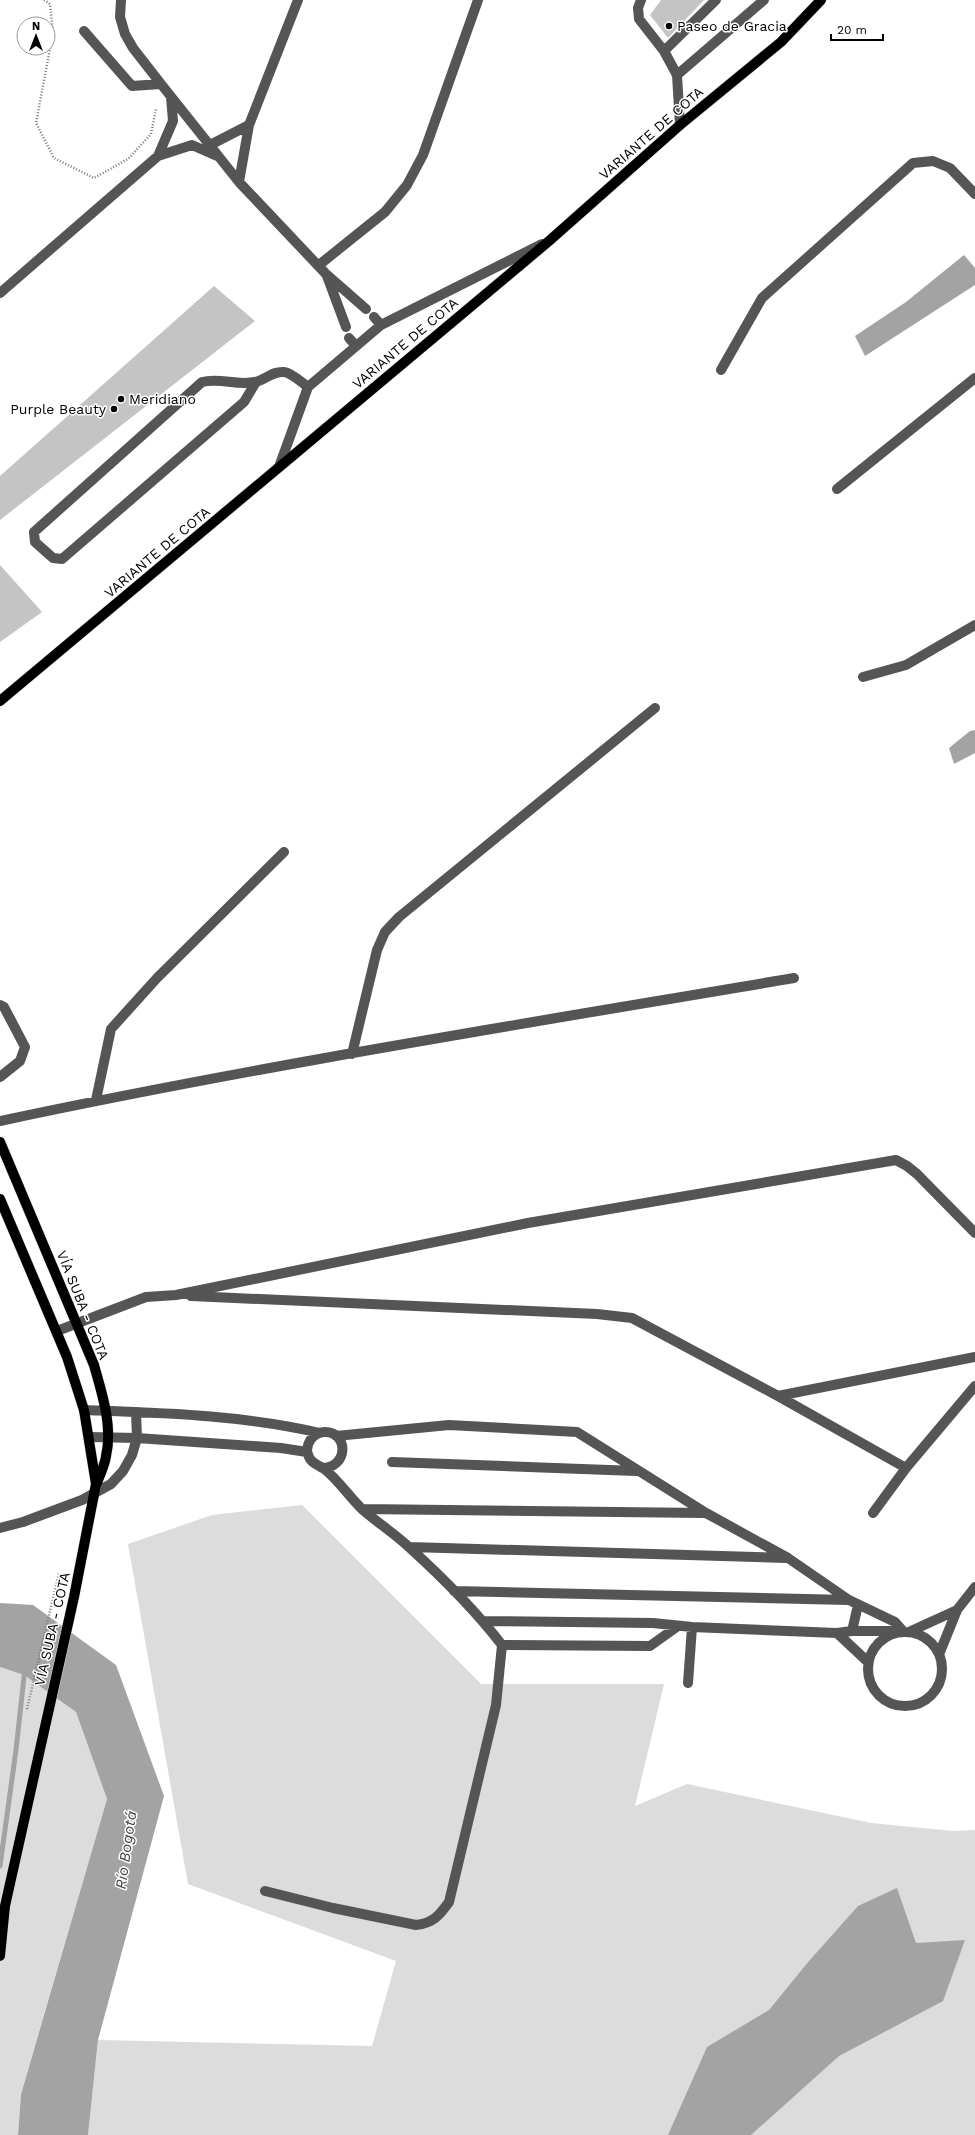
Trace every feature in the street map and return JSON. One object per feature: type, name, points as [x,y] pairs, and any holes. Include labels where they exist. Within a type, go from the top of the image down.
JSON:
[{"type":"main road","name":"VARIANTE DE COTA","points":[[0,701],[549,241],[680,125],[781,42],[821,0]]},
{"type":"main road","name":"VÍA SUBA - COTA","points":[[0,1142],[94,1365],[106,1411],[109,1436],[106,1457],[96,1489],[74,1597],[5,1906],[0,1956]]},
{"type":"main road","name":"VÍA SUBA - COTA","points":[[0,1199],[57,1330],[84,1410],[90,1437],[96,1489]]},
{"type":"street","points":[[121,0],[120,17],[125,34],[133,48],[171,97],[239,182],[326,274],[366,309]]},
{"type":"street","points":[[239,182],[249,125],[298,0]]},
{"type":"street","points":[[319,265],[385,212],[407,185],[423,155],[478,0]]},
{"type":"street","points":[[641,0],[638,8],[639,18],[664,51],[677,75],[680,125]]},
{"type":"street","points":[[664,51],[716,0]]},
{"type":"street","points":[[677,75],[764,0]]},
{"type":"street","points":[[84,31],[132,86],[161,84]]},
{"type":"street","points":[[158,156],[173,121],[171,97]]},
{"type":"street","points":[[210,145],[249,125]]},
{"type":"street","points":[[0,293],[158,156],[192,145],[219,157]]},
{"type":"street","points":[[721,370],[762,298],[914,163],[933,161],[950,168],[975,194]]},
{"type":"street","points":[[279,467],[308,387],[381,325],[549,241]]},
{"type":"street","points":[[326,274],[346,326]]},
{"type":"street","points":[[374,317],[381,325]]},
{"type":"street","points":[[349,338],[356,346]]},
{"type":"street","points":[[256,382],[244,402],[62,559],[53,558],[35,542],[34,532],[202,382],[214,379],[235,384],[256,382],[277,372],[286,372],[308,387]]},
{"type":"street","points":[[837,490],[975,378]]},
{"type":"street","points":[[863,677],[906,665],[975,625]]},
{"type":"street","points":[[352,1054],[377,950],[385,932],[399,917],[655,708]]},
{"type":"street","points":[[96,1100],[111,1029],[157,978],[284,852]]},
{"type":"street","points":[[0,1121],[96,1100],[352,1054],[794,978]]},
{"type":"street","points":[[0,1005],[4,1007],[25,1047],[20,1061],[0,1077]]},
{"type":"street","points":[[176,1295],[528,1223],[896,1160],[908,1166],[917,1174],[975,1232]]},
{"type":"street","points":[[57,1330],[146,1297],[176,1295],[597,1314],[632,1318],[778,1396],[906,1468]]},
{"type":"street","points":[[778,1396],[975,1357]]},
{"type":"street","points":[[873,1513],[906,1468],[975,1386]]},
{"type":"street","points":[[84,1410],[136,1412],[281,1424],[320,1433]]},
{"type":"street","points":[[0,1528],[23,1522],[96,1489],[111,1484],[123,1471],[132,1455],[137,1438],[136,1412]]},
{"type":"street","points":[[265,1891],[326,1907],[416,1925],[428,1923],[436,1918],[449,1902],[496,1705],[502,1645],[483,1621],[410,1547],[362,1510],[322,1468],[312,1462],[307,1452],[309,1442],[315,1435],[326,1432],[336,1436],[449,1425],[576,1432],[636,1471],[706,1513],[788,1558],[854,1602],[895,1622],[907,1631]]},
{"type":"street","points":[[90,1437],[109,1436],[281,1448],[307,1452]]},
{"type":"street","points":[[322,1468],[334,1466],[341,1457],[342,1446],[336,1436]]},
{"type":"street","points":[[392,1462],[636,1471]]},
{"type":"street","points":[[362,1510],[706,1513]]},
{"type":"street","points":[[410,1547],[788,1558]]},
{"type":"street","points":[[940,1652],[957,1610],[975,1587]]},
{"type":"street","points":[[454,1591],[854,1602]]},
{"type":"street","points":[[852,1631],[854,1602]]},
{"type":"street","points":[[483,1621],[653,1623],[692,1627],[837,1633],[852,1631],[907,1631],[924,1636],[933,1643],[940,1652],[943,1666],[942,1679],[936,1691],[926,1701],[913,1706],[900,1706],[887,1702],[876,1693],[870,1681],[868,1662],[878,1643],[889,1635],[907,1631],[957,1610]]},
{"type":"street","points":[[502,1645],[650,1646],[678,1626]]},
{"type":"street","points":[[688,1683],[692,1627]]},
{"type":"street","points":[[837,1633],[868,1662]]},
{"type":"path","points":[[44,0],[50,4],[53,33],[36,123],[54,158],[94,178],[128,159],[151,134],[156,109]]},
{"type":"path","points":[[28,1709],[60,1573]]},
{"type":"shaded area","points":[[302,1505],[481,1684],[664,1684],[635,1806],[687,1784],[871,1823],[953,1831],[975,1830],[975,2135],[88,2135],[98,2040],[372,2046],[396,1961],[188,1884],[128,1544],[212,1515]]},
{"type":"shaded area","points":[[0,1667],[24,1675],[76,1712],[107,1799],[21,2093],[18,2135],[0,2135]]},
{"type":"water","points":[[964,255],[975,268],[975,285],[865,356],[855,336],[906,302]]},
{"type":"water","points":[[975,730],[975,753],[954,764],[949,748],[970,731]]},
{"type":"water","name":"Río Bogotá","points":[[0,1603],[33,1605],[116,1665],[164,1796],[98,2040],[88,2135],[18,2135],[21,2094],[107,1799],[76,1712],[24,1675],[0,1667]]},
{"type":"water","points":[[897,1888],[916,1943],[965,1940],[943,2001],[839,2056],[751,2135],[668,2135],[707,2047],[769,2010],[809,1961],[858,1906]]},
{"type":"building","name":"Paseo de Gracia","points":[[661,0],[704,0],[668,38],[650,15]]},
{"type":"building","name":"Meridiano","points":[[214,286],[255,321],[0,520],[0,476]]},
{"type":"building","points":[[0,565],[42,612],[0,642]]},
{"type":"waterway","points":[[0,1866],[16,1750],[25,1668]]},
{"type":"place","name":"Paseo de Gracia","points":[[669,26]]},
{"type":"place","name":"Meridiano","points":[[121,399]]},
{"type":"place","name":"Purple Beauty","points":[[114,409]]}]
